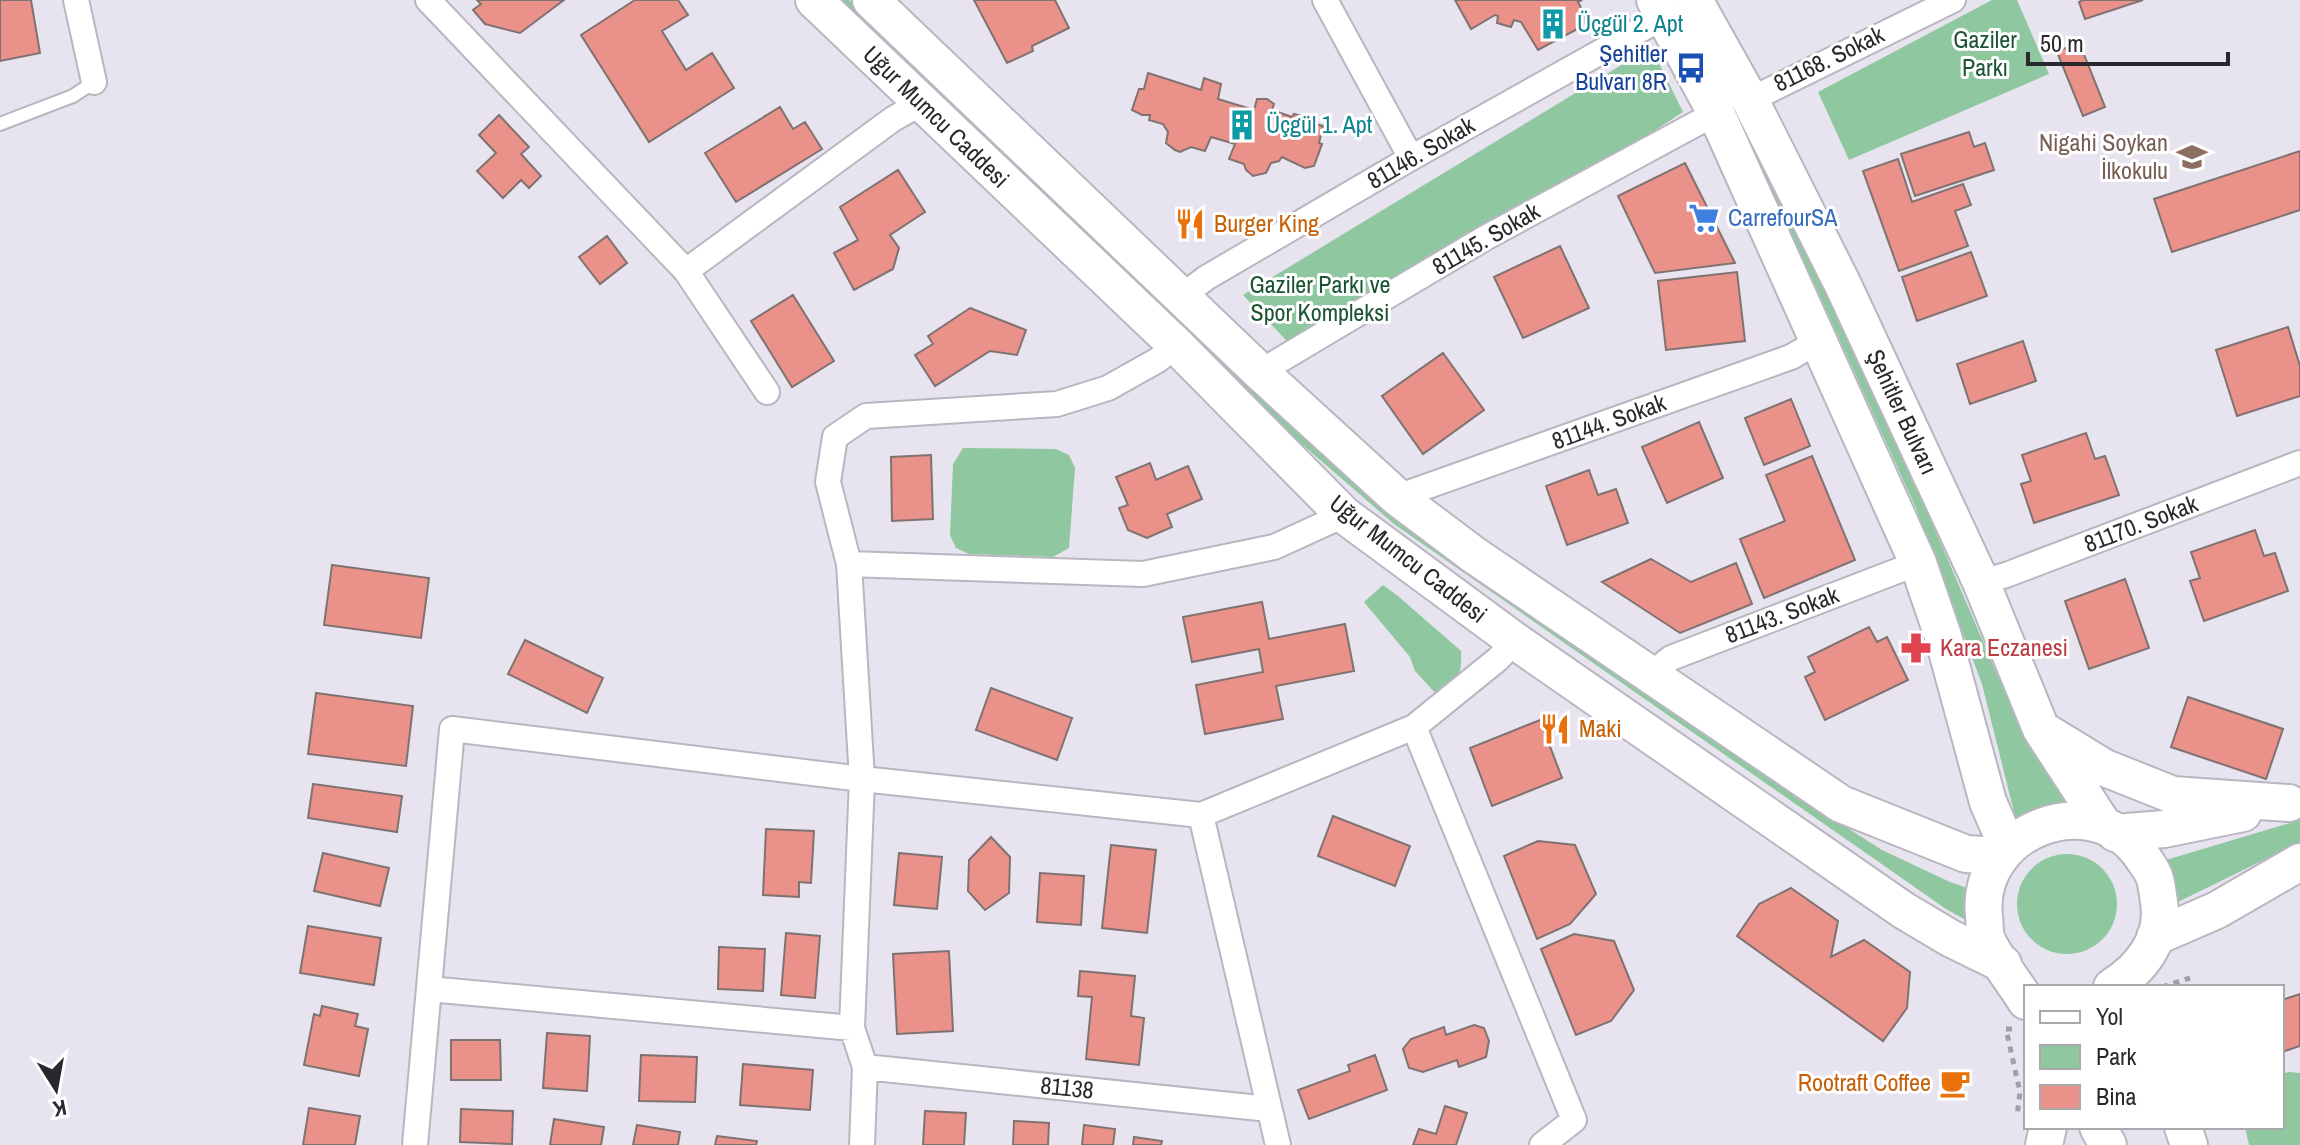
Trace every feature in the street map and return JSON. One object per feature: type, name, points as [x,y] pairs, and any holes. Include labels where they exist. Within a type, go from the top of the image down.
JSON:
[{"type":"main road","name":"Uğur Mumcu Caddesi","points":[[814,0],[1176,345],[1344,515],[1515,641],[1903,910],[1950,938],[2015,991]]},
{"type":"main road","name":"Uğur Mumcu Caddesi","points":[[871,0],[1260,372],[1397,497],[1474,555],[1841,804],[1991,852]]},
{"type":"main road","name":"Şehitler Bulvarı","points":[[1671,5],[1750,100],[1843,285],[1981,582],[2041,729],[2109,829],[2134,845],[2154,876],[2161,912],[2154,942]]},
{"type":"main road","name":"Şehitler Bulvarı","points":[[1671,5],[1716,113],[1918,563],[1943,636],[1988,802],[1991,852]]},
{"type":"main road","points":[[2041,729],[2105,768],[2173,795],[2295,802]]},
{"type":"main road","points":[[2015,991],[1987,939],[1982,896],[1991,852],[2028,830],[2065,820],[2109,829],[2164,829],[2295,802]]},
{"type":"main road","points":[[2115,985],[2132,974],[2154,942],[2300,862]]},
{"type":"main road","points":[[2154,942],[2169,984]]},
{"type":"street","points":[[76,0],[94,82]]},
{"type":"street","points":[[428,0],[686,271],[767,392]]},
{"type":"street","points":[[1325,0],[1411,158]]},
{"type":"street","name":"81168. Sokak","points":[[1750,100],[1953,0]]},
{"type":"street","name":"81146. Sokak","points":[[1181,297],[1206,278],[1671,5]]},
{"type":"street","points":[[686,271],[893,119],[921,103]]},
{"type":"street","name":"81145. Sokak","points":[[1260,372],[1485,238],[1716,113]]},
{"type":"street","name":"81144. Sokak","points":[[1397,497],[1791,357],[1819,341]]},
{"type":"street","points":[[862,1145],[865,1067],[852,1028],[862,779],[849,564],[828,482],[835,437],[866,416],[1057,404],[1108,388],[1158,360],[1176,345]]},
{"type":"street","name":"81170. Sokak","points":[[1981,582],[2300,463]]},
{"type":"street","points":[[849,564],[1143,574],[1274,547],[1344,515]]},
{"type":"street","name":"81143. Sokak","points":[[1651,674],[1671,658],[1918,563]]},
{"type":"street","points":[[415,1145],[452,729],[862,779],[1201,815],[1414,727],[1498,659],[1515,641]]},
{"type":"street","points":[[1414,727],[1574,1120],[1542,1145]]},
{"type":"street","points":[[1201,815],[1278,1145]]},
{"type":"street","points":[[429,989],[852,1028]]},
{"type":"street","name":"81138","points":[[865,1067],[1269,1109]]},
{"type":"lane","points":[[0,124],[73,96],[94,82]]},
{"type":"path","points":[[2015,991],[2020,1092],[2024,1102]]},
{"type":"green space","points":[[837,0],[849,0],[1270,405],[1397,516],[1771,779],[1882,850],[1973,890],[1980,928],[1946,909],[1394,524],[1267,414]]},
{"type":"green space","points":[[1673,0],[1680,0],[1821,280],[1923,502],[2000,681],[2066,805],[2016,820],[1982,684],[1915,506],[1814,283]]},
{"type":"green space","name":"Gaziler Parkı","points":[[1992,0],[2017,0],[2049,74],[1849,160],[1818,92]]},
{"type":"green space","name":"Gaziler Parkı ve Spor Kompleksi","points":[[1651,47],[1683,112],[1305,360],[1243,295]]},
{"type":"green space","points":[[963,448],[1056,449],[1069,455],[1075,468],[1069,548],[1053,557],[969,554],[956,548],[950,535],[953,464]]},
{"type":"green space","points":[[1383,585],[1461,651],[1458,678],[1439,697],[1415,671],[1410,657],[1364,602]]},
{"type":"green space","points":[[2300,820],[2300,842],[2176,903],[2166,860]]},
{"type":"green space","points":[[2067,854],[2095,862],[2109,876],[2117,904],[2109,932],[2095,946],[2067,954],[2039,946],[2025,932],[2017,904],[2025,876],[2039,862]]},
{"type":"green space","points":[[2284,1073],[2300,1073],[2300,1145],[2249,1145],[2245,1129],[2284,1129]]},
{"type":"building","points":[[0,0],[31,0],[40,53],[0,61]]},
{"type":"building","points":[[477,0],[564,0],[520,33],[485,24],[473,10],[481,4]]},
{"type":"building","points":[[635,0],[678,0],[688,15],[662,31],[686,70],[712,53],[734,88],[649,142],[581,35]]},
{"type":"building","points":[[974,0],[1055,0],[1069,28],[1032,46],[1033,51],[1007,63]]},
{"type":"building","name":"Üçgül 2. Apt","points":[[1455,0],[1582,0],[1578,2],[1585,16],[1583,26],[1538,50],[1521,22],[1514,20],[1511,27],[1497,23],[1498,16],[1495,15],[1471,29]]},
{"type":"building","points":[[2143,0],[2085,19],[2079,2]]},
{"type":"building","points":[[2079,42],[2105,107],[2083,116],[2057,52]]},
{"type":"building","name":"Üçgül 1. Apt","points":[[1148,73],[1201,90],[1204,78],[1221,84],[1218,99],[1254,110],[1257,99],[1267,99],[1274,104],[1272,110],[1292,117],[1294,114],[1301,116],[1300,119],[1323,126],[1319,143],[1322,144],[1314,166],[1305,168],[1282,157],[1271,163],[1266,173],[1253,176],[1244,164],[1229,159],[1235,144],[1211,137],[1205,151],[1191,147],[1180,152],[1175,150],[1166,143],[1168,132],[1163,124],[1149,120],[1150,115],[1132,110],[1139,89],[1144,89]]},
{"type":"building","points":[[780,107],[793,129],[805,122],[822,149],[736,202],[705,153]]},
{"type":"building","points":[[499,115],[529,147],[521,154],[541,176],[529,188],[521,180],[503,198],[477,171],[496,153],[479,135]]},
{"type":"building","points":[[1969,132],[1974,147],[1985,143],[1994,170],[1915,196],[1901,154]]},
{"type":"building","points":[[2300,151],[2300,210],[2172,252],[2154,199]]},
{"type":"building","points":[[1898,159],[1912,202],[1963,184],[1971,205],[1955,211],[1968,246],[1899,271],[1863,171]]},
{"type":"building","points":[[1685,163],[1735,263],[1655,273],[1618,196]]},
{"type":"building","points":[[898,170],[925,212],[890,235],[899,248],[893,269],[854,290],[834,253],[858,240],[840,207]]},
{"type":"building","points":[[607,236],[627,263],[600,284],[579,257]]},
{"type":"building","points":[[1560,246],[1589,308],[1523,338],[1494,277]]},
{"type":"building","points":[[1971,252],[1987,296],[1917,321],[1902,277]]},
{"type":"building","points":[[1737,272],[1745,341],[1666,350],[1658,281]]},
{"type":"building","points":[[793,295],[834,361],[792,387],[751,321]]},
{"type":"building","points":[[970,308],[1026,330],[1017,355],[990,351],[935,386],[915,355],[933,344],[928,336]]},
{"type":"building","points":[[2288,327],[2300,366],[2300,396],[2237,416],[2216,350]]},
{"type":"building","points":[[2023,341],[2036,381],[1970,404],[1957,364]]},
{"type":"building","points":[[1443,353],[1484,410],[1423,454],[1382,396]]},
{"type":"building","points":[[1791,399],[1810,446],[1764,465],[1745,418]]},
{"type":"building","points":[[1699,422],[1723,478],[1667,503],[1642,447]]},
{"type":"building","points":[[2086,433],[2095,459],[2105,456],[2119,495],[2034,523],[2021,484],[2031,481],[2022,455]]},
{"type":"building","points":[[931,455],[933,519],[892,521],[891,457]]},
{"type":"building","points":[[1812,456],[1855,560],[1764,598],[1740,539],[1785,521],[1766,475]]},
{"type":"building","points":[[1150,463],[1156,480],[1188,466],[1202,499],[1167,514],[1172,527],[1147,538],[1128,530],[1119,508],[1128,505],[1116,477]]},
{"type":"building","points":[[1589,470],[1598,495],[1616,489],[1628,523],[1567,545],[1546,486]]},
{"type":"building","points":[[2255,530],[2264,556],[2275,553],[2288,591],[2204,621],[2190,581],[2200,578],[2191,552]]},
{"type":"building","points":[[1651,559],[1691,582],[1736,563],[1752,604],[1680,633],[1602,582]]},
{"type":"building","points":[[332,565],[429,578],[421,638],[324,625]]},
{"type":"building","points":[[2125,579],[2149,648],[2089,669],[2065,601]]},
{"type":"building","points":[[1262,602],[1269,639],[1345,624],[1354,671],[1276,686],[1283,719],[1205,734],[1196,685],[1263,672],[1259,649],[1192,662],[1183,617]]},
{"type":"building","points":[[1869,627],[1877,642],[1887,637],[1908,680],[1825,720],[1805,677],[1815,672],[1808,657]]},
{"type":"building","points":[[525,640],[603,678],[587,713],[508,674]]},
{"type":"building","points":[[991,688],[1072,718],[1057,760],[976,730]]},
{"type":"building","points":[[316,693],[413,706],[406,766],[308,754]]},
{"type":"building","points":[[2188,697],[2283,729],[2266,779],[2171,747]]},
{"type":"building","points":[[1540,720],[1562,778],[1492,806],[1470,748]]},
{"type":"building","points":[[313,784],[402,796],[397,832],[308,818]]},
{"type":"building","points":[[1333,816],[1410,846],[1395,886],[1318,856]]},
{"type":"building","points":[[766,829],[814,831],[811,883],[799,882],[799,897],[763,895]]},
{"type":"building","points":[[991,837],[1010,857],[1009,893],[985,910],[968,891],[969,860]]},
{"type":"building","points":[[1538,841],[1575,845],[1596,894],[1570,924],[1537,939],[1504,856]]},
{"type":"building","points":[[1111,845],[1156,850],[1147,933],[1102,928]]},
{"type":"building","points":[[323,853],[389,868],[380,906],[314,891]]},
{"type":"building","points":[[899,853],[942,857],[937,909],[894,905]]},
{"type":"building","points":[[1040,873],[1084,876],[1081,925],[1037,922]]},
{"type":"building","points":[[1791,888],[1838,921],[1831,957],[1864,940],[1910,972],[1907,1008],[1883,1041],[1737,936],[1759,904]]},
{"type":"building","points":[[308,926],[381,938],[374,985],[300,973]]},
{"type":"building","points":[[786,933],[820,936],[815,998],[781,995]]},
{"type":"building","points":[[1574,934],[1614,941],[1634,990],[1611,1021],[1576,1035],[1541,949]]},
{"type":"building","points":[[719,947],[765,949],[763,991],[718,989]]},
{"type":"building","points":[[949,951],[953,1031],[897,1034],[893,954]]},
{"type":"building","points":[[1080,971],[1135,976],[1131,1016],[1144,1018],[1139,1065],[1086,1059],[1092,997],[1078,996]]},
{"type":"building","points":[[2300,994],[2300,1046],[2284,1051],[2284,999]]},
{"type":"building","points":[[322,1006],[358,1014],[355,1026],[368,1029],[359,1076],[304,1065],[314,1014],[320,1016]]},
{"type":"building","points":[[1474,1025],[1484,1028],[1489,1041],[1486,1057],[1459,1067],[1457,1060],[1423,1072],[1409,1068],[1403,1049],[1411,1039],[1444,1027],[1446,1035]]},
{"type":"building","points":[[547,1033],[590,1036],[587,1091],[543,1088]]},
{"type":"building","points":[[451,1040],[500,1040],[501,1080],[451,1080]]},
{"type":"building","points":[[641,1055],[697,1057],[695,1102],[639,1101]]},
{"type":"building","points":[[1375,1055],[1387,1090],[1309,1119],[1298,1090],[1350,1071],[1348,1065]]},
{"type":"building","points":[[743,1064],[813,1070],[810,1110],[740,1105]]},
{"type":"building","points":[[1445,1106],[1467,1113],[1456,1145],[1413,1145],[1419,1129],[1436,1134]]},
{"type":"building","points":[[309,1108],[360,1116],[355,1145],[303,1145]]},
{"type":"building","points":[[461,1109],[513,1111],[512,1144],[460,1142]]},
{"type":"building","points":[[925,1111],[966,1113],[964,1145],[923,1145]]},
{"type":"building","points":[[554,1119],[604,1127],[601,1145],[550,1145]]},
{"type":"building","points":[[1014,1121],[1049,1123],[1048,1145],[1013,1145]]},
{"type":"building","points":[[637,1125],[680,1132],[678,1145],[633,1145]]},
{"type":"building","points":[[1084,1125],[1115,1129],[1113,1145],[1082,1145]]},
{"type":"building","points":[[717,1136],[757,1141],[756,1145],[715,1145]]},
{"type":"building","points":[[1134,1137],[1162,1141],[1161,1145],[1133,1145]]},
{"type":"place","name":"Üçgül 2. Apt","points":[[1553,24]]},
{"type":"place","name":"Şehitler Bulvarı 8R","points":[[1691,68]]},
{"type":"place","name":"Üçgül 1. Apt","points":[[1242,125]]},
{"type":"place","name":"Nigahi Soykan İlkokulu","points":[[2192,157]]},
{"type":"place","name":"CarrefourSA","points":[[1704,218]]},
{"type":"place","name":"Burger King","points":[[1190,224]]},
{"type":"place","name":"Kara Eczanesi","points":[[1916,648]]},
{"type":"place","name":"Maki","points":[[1555,729]]},
{"type":"place","name":"Rootraft Coffee","points":[[1955,1083]]}]
